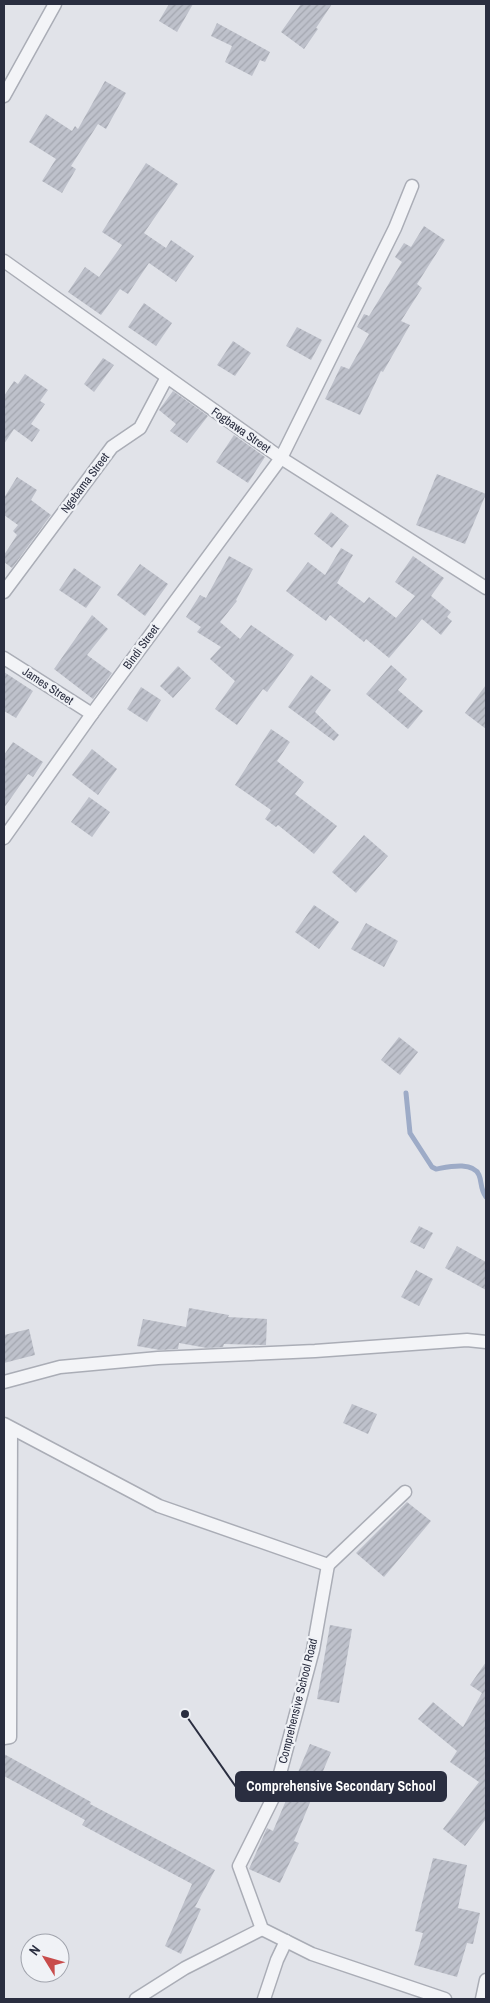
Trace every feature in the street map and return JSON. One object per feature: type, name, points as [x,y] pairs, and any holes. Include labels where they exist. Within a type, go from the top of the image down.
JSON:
[{"type":"street","points":[[4,96],[55,4]]},
{"type":"street","name":"Bindi Street","points":[[4,838],[92,714],[281,458],[395,228],[412,186]]},
{"type":"street","name":"Fogbawa Street","points":[[4,260],[281,458],[486,588]]},
{"type":"street","name":"Ngebama Street","points":[[4,592],[112,447],[140,428],[167,377]]},
{"type":"street","name":"James Street","points":[[4,658],[92,714]]},
{"type":"street","points":[[4,1382],[60,1367],[158,1358],[315,1351],[448,1341],[486,1342]]},
{"type":"street","points":[[4,1738],[10,1736],[7,1426],[159,1506],[328,1565],[405,1492]]},
{"type":"street","name":"Comprehensive School Road","points":[[262,1929],[239,1866],[274,1796],[310,1659],[328,1565]]},
{"type":"street","points":[[136,1999],[184,1968],[262,1929],[312,1954],[445,1999]]},
{"type":"street","points":[[264,1999],[277,1960],[286,1941]]},
{"type":"street","points":[[482,1999],[486,1980]]},
{"type":"building","points":[[169,4],[193,4],[177,32],[159,21]]},
{"type":"building","points":[[301,4],[332,4],[304,49],[281,32]]},
{"type":"building","points":[[217,23],[270,52],[265,62],[260,60],[252,76],[225,62],[232,46],[211,36]]},
{"type":"building","points":[[105,81],[126,93],[106,129],[98,124],[71,166],[76,169],[62,193],[42,181],[56,159],[29,142],[46,114],[72,131],[75,126],[78,129]]},
{"type":"building","points":[[146,163],[178,184],[144,233],[166,248],[171,240],[194,256],[176,282],[149,263],[128,294],[120,289],[101,315],[68,292],[85,267],[99,277],[122,245],[102,232]]},
{"type":"building","points":[[424,226],[445,240],[417,284],[422,288],[401,321],[410,325],[383,372],[381,371],[360,415],[325,399],[341,366],[349,369],[369,334],[357,327],[364,314],[369,316],[402,262],[395,257],[404,243],[411,247]]},
{"type":"building","points":[[144,303],[172,323],[156,346],[128,327]]},
{"type":"building","points":[[297,327],[322,340],[311,360],[286,346]]},
{"type":"building","points":[[233,341],[251,353],[235,376],[217,365]]},
{"type":"building","points":[[103,358],[114,365],[94,392],[84,384]]},
{"type":"building","points":[[25,374],[48,390],[40,401],[45,404],[31,424],[40,430],[32,442],[14,429],[4,444],[4,396],[14,381],[18,384]]},
{"type":"building","points":[[173,391],[208,416],[187,443],[170,431],[176,424],[159,410]]},
{"type":"building","points":[[234,435],[265,457],[248,483],[216,462]]},
{"type":"building","points":[[437,474],[486,494],[465,544],[416,525]]},
{"type":"building","points":[[17,477],[37,490],[31,500],[51,515],[12,568],[4,562],[4,555],[17,535],[13,531],[18,525],[4,515],[4,498]]},
{"type":"building","points":[[331,512],[349,526],[332,548],[314,534]]},
{"type":"building","points":[[341,548],[353,555],[337,583],[364,603],[369,597],[396,618],[415,596],[395,582],[413,556],[444,578],[431,596],[451,612],[447,617],[452,621],[441,635],[422,619],[389,658],[366,639],[364,642],[330,615],[326,621],[286,591],[308,562],[325,575]]},
{"type":"building","points":[[229,556],[253,569],[237,601],[220,622],[240,639],[251,625],[294,655],[267,692],[263,689],[237,725],[215,709],[235,681],[210,659],[221,647],[197,632],[201,627],[186,617],[200,595],[206,598]]},
{"type":"building","points":[[140,564],[168,584],[145,616],[117,595]]},
{"type":"building","points":[[74,568],[101,587],[86,608],[59,590]]},
{"type":"building","points":[[92,615],[108,629],[87,655],[112,673],[93,699],[54,669]]},
{"type":"building","points":[[391,665],[407,679],[398,690],[423,711],[408,729],[366,694]]},
{"type":"building","points":[[178,666],[191,678],[173,698],[160,686]]},
{"type":"building","points":[[4,672],[33,691],[16,718],[4,711]]},
{"type":"building","points":[[311,675],[331,690],[315,712],[339,735],[334,741],[288,707]]},
{"type":"building","points":[[486,685],[486,729],[465,713]]},
{"type":"building","points":[[141,687],[161,700],[147,722],[127,709]]},
{"type":"building","points":[[271,729],[290,742],[277,761],[304,782],[295,794],[337,826],[314,854],[278,825],[276,827],[265,819],[271,810],[235,785]]},
{"type":"building","points":[[13,742],[43,762],[33,777],[28,774],[4,808],[4,755]]},
{"type":"building","points":[[92,749],[117,769],[98,795],[72,775]]},
{"type":"building","points":[[89,797],[110,812],[92,837],[71,822]]},
{"type":"building","points":[[364,835],[388,856],[356,893],[332,872]]},
{"type":"building","points":[[314,905],[339,922],[319,949],[295,932]]},
{"type":"building","points":[[366,923],[398,941],[384,967],[351,949]]},
{"type":"building","points":[[399,1037],[418,1052],[400,1075],[381,1060]]},
{"type":"building","points":[[419,1226],[433,1233],[424,1249],[410,1242]]},
{"type":"building","points":[[457,1246],[486,1262],[486,1290],[445,1268]]},
{"type":"building","points":[[416,1270],[433,1279],[419,1306],[401,1297]]},
{"type":"building","points":[[189,1308],[229,1315],[228,1317],[267,1319],[266,1345],[224,1344],[223,1347],[207,1348],[179,1343],[178,1349],[160,1350],[137,1346],[143,1319],[186,1327]]},
{"type":"building","points":[[29,1329],[35,1355],[4,1363],[4,1335]]},
{"type":"building","points":[[352,1404],[377,1414],[368,1434],[343,1423]]},
{"type":"building","points":[[407,1502],[431,1521],[384,1577],[356,1553]]},
{"type":"building","points":[[330,1625],[352,1629],[339,1703],[317,1699]]},
{"type":"building","points":[[486,1662],[486,1819],[465,1846],[443,1829],[479,1782],[450,1762],[457,1751],[418,1719],[433,1702],[463,1727],[482,1693],[470,1685]]},
{"type":"building","points":[[310,1744],[331,1752],[294,1841],[299,1843],[280,1883],[249,1869],[267,1828],[273,1831]]},
{"type":"building","points":[[4,1754],[91,1802],[90,1804],[215,1870],[195,1907],[201,1909],[181,1954],[165,1946],[192,1884],[82,1825],[85,1820],[4,1776]]},
{"type":"building","points":[[433,1858],[467,1865],[458,1908],[480,1913],[473,1944],[467,1943],[457,1977],[414,1965],[423,1933],[415,1931]]},
{"type":"waterway","points":[[406,1093],[410,1133],[432,1167],[436,1169],[460,1166],[471,1168],[479,1175],[486,1197]]},
{"type":"place","name":"Comprehensive Secondary School","points":[[185,1714]]}]
